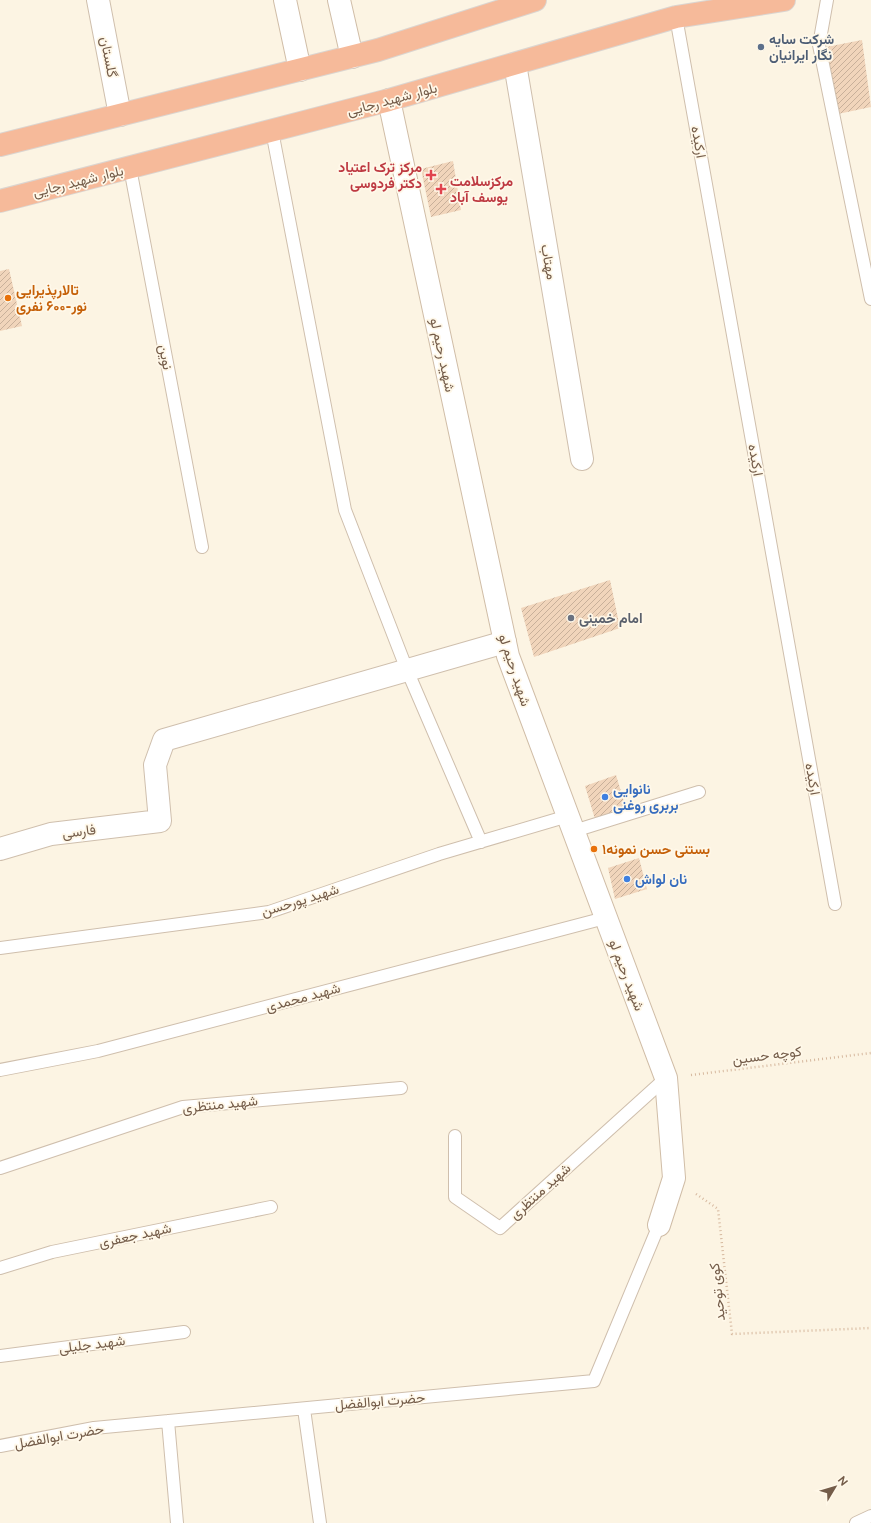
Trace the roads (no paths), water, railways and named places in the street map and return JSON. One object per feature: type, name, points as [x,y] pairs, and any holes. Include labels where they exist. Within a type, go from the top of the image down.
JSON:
[{"type":"highway","points":[[0,145],[378,50],[535,0]]},
{"type":"highway","name":"بلوار شهید رجایی","points":[[0,201],[389,100],[676,17],[784,0]]},
{"type":"street","name":"گلستان","points":[[98,0],[120,115]]},
{"type":"street","points":[[285,0],[300,70]]},
{"type":"street","points":[[339,0],[352,57]]},
{"type":"street","name":"مهتاب","points":[[515,64],[582,459]]},
{"type":"street","name":"شهید رحیم لو","points":[[389,100],[508,656],[666,1078],[674,1178],[659,1225]]},
{"type":"street","points":[[407,670],[505,642]]},
{"type":"street","name":"فارسی","points":[[1,845],[51,834],[160,821],[156,765],[164,740],[407,670]]},
{"type":"lane","points":[[827,0],[820,45],[871,299]]},
{"type":"lane","name":"ارکیده","points":[[676,17],[835,904]]},
{"type":"lane","points":[[272,130],[345,510],[407,670],[481,842]]},
{"type":"lane","name":"نوین","points":[[130,168],[202,547]]},
{"type":"lane","name":"شهید پورحسن","points":[[0,948],[269,912],[439,854],[481,842],[571,824],[699,792]]},
{"type":"lane","name":"شهید محمدی","points":[[0,1070],[98,1051],[606,918]]},
{"type":"lane","name":"شهید منتظری","points":[[455,1136],[455,1197],[500,1228],[666,1078]]},
{"type":"lane","name":"شهید منتظری","points":[[0,1168],[183,1107],[401,1088]]},
{"type":"lane","name":"شهید جعفری","points":[[0,1268],[52,1252],[271,1207]]},
{"type":"lane","name":"حضرت ابوالفضل","points":[[0,1446],[94,1428],[594,1381],[659,1225]]},
{"type":"lane","name":"شهید جلیلی","points":[[0,1356],[184,1332]]},
{"type":"lane","points":[[304,1408],[320,1523]]},
{"type":"lane","points":[[168,1421],[177,1523]]},
{"type":"lane","points":[[856,1523],[871,1516]]},
{"type":"place","name":"شرکت سایه نگار ایرانیان","points":[[761,47]]},
{"type":"place","name":"مرکز ترک اعتیاد دکتر فردوسی","points":[[431,175]]},
{"type":"place","name":"مرکزسلامت یوسف آباد","points":[[441,189]]},
{"type":"place","name":"تالارپذیرایی نور-۶۰۰ نفری","points":[[8,298]]},
{"type":"place","name":"امام خمینی","points":[[571,618]]},
{"type":"place","name":"نانوایی بربری روغنی","points":[[605,797]]},
{"type":"place","name":"بستنی حسن نمونه۱","points":[[594,849]]},
{"type":"place","name":"نان لواش","points":[[627,879]]}]
